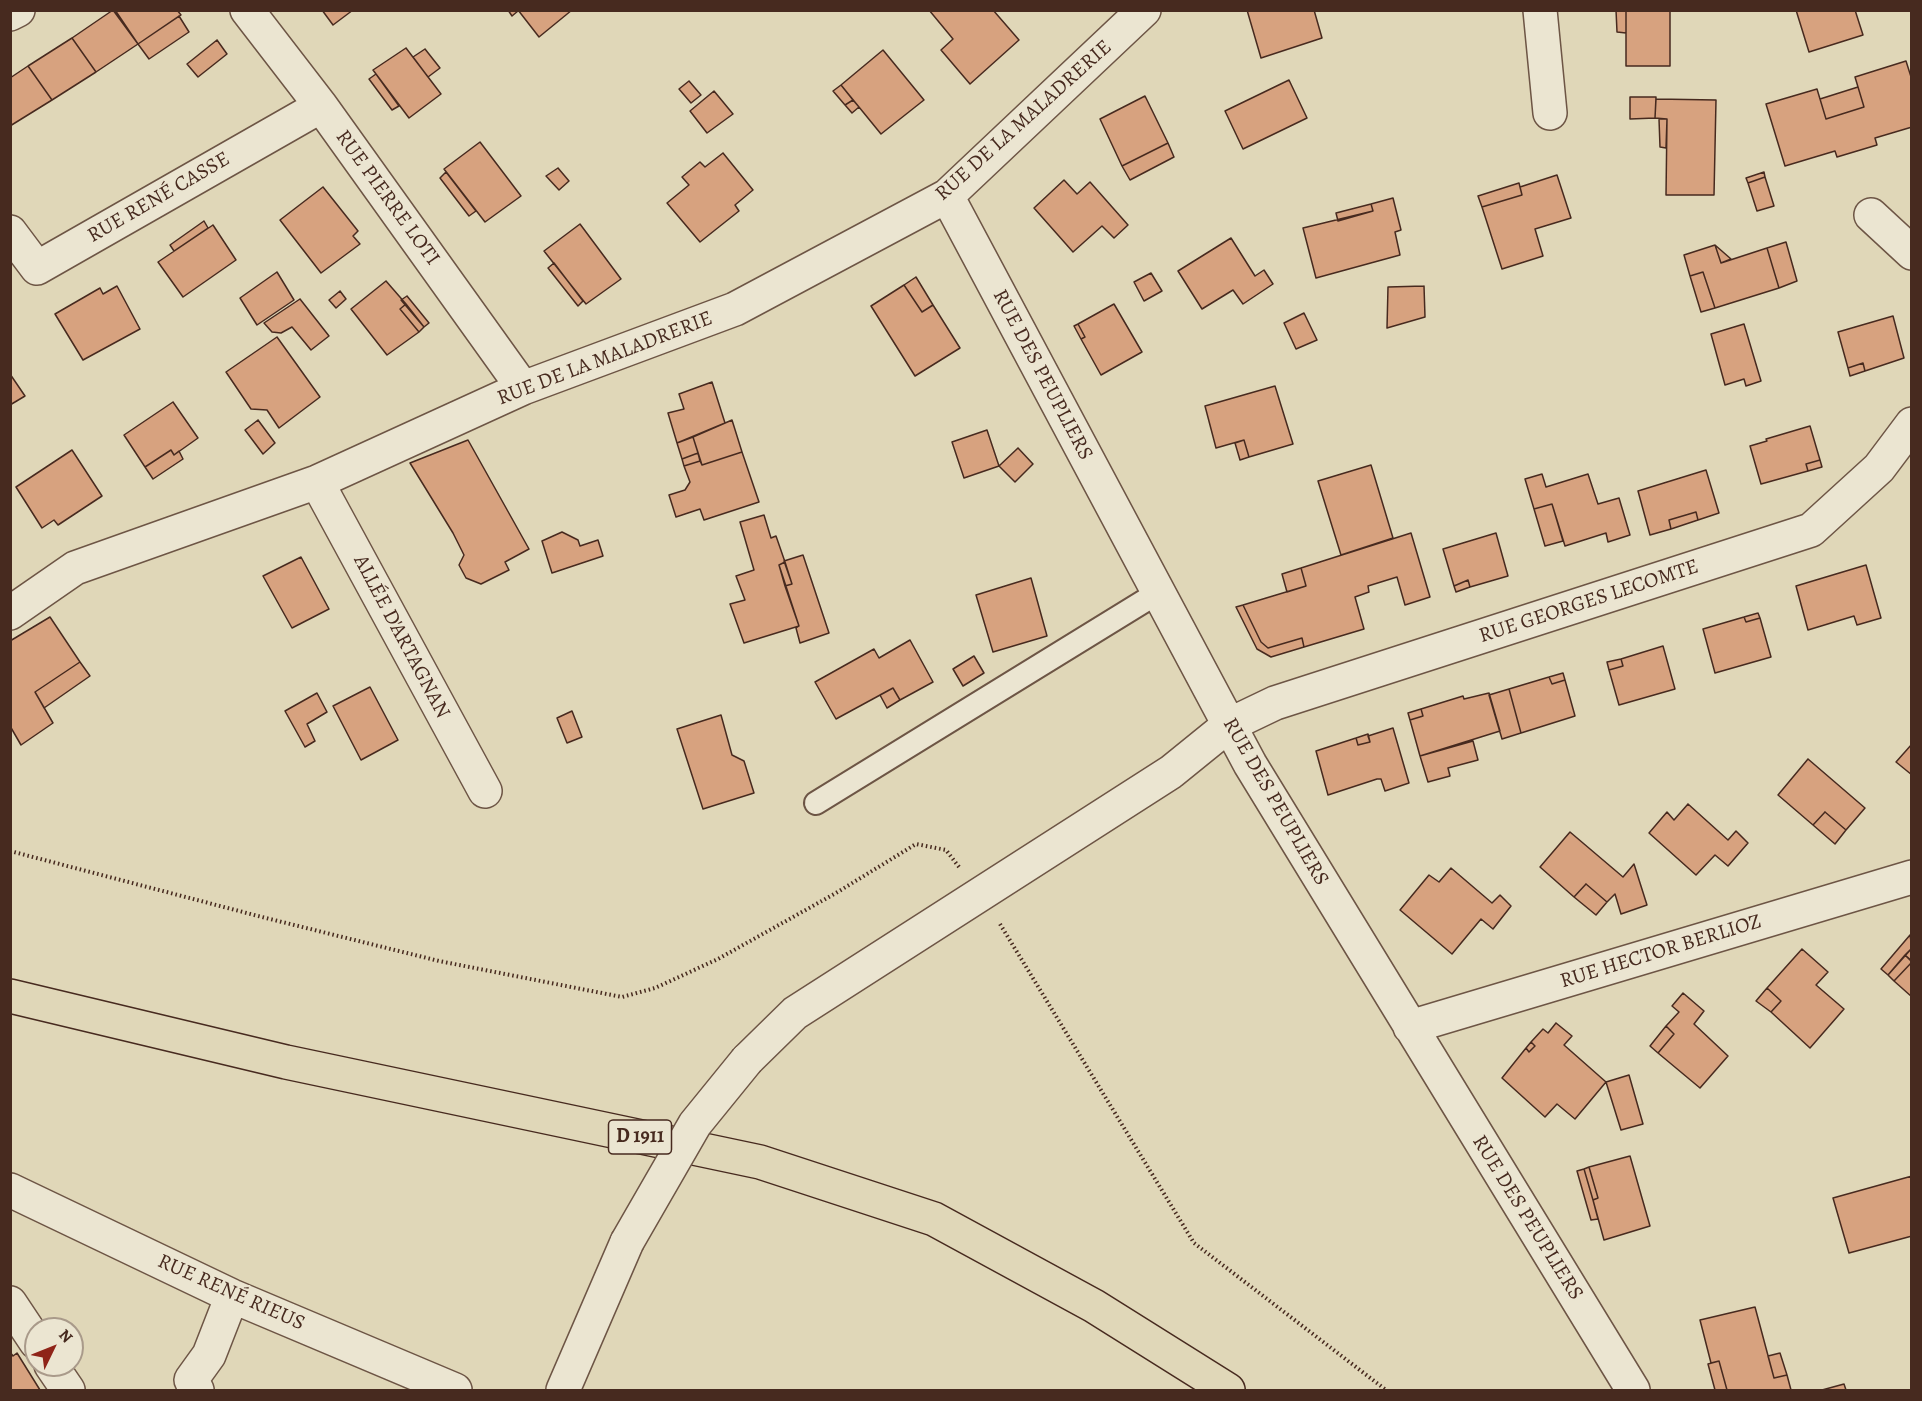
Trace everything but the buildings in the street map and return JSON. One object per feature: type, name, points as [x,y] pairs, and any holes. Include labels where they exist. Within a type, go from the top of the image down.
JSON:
[{"type":"main road","name":"D 1911","points":[[10,996],[286,1062],[759,1162],[934,1219],[1094,1306],[1228,1390]]},
{"type":"street","points":[[10,14],[18,10]]},
{"type":"street","name":"RUE PIERRE LOTI","points":[[247,10],[321,106],[523,388]]},
{"type":"street","name":"RUE DE LA MALADRERIE","points":[[10,613],[75,568],[317,482],[523,388],[735,309],[947,196],[1144,10]]},
{"type":"street","points":[[1540,10],[1550,113]]},
{"type":"street","name":"RUE RENÉ CASSE","points":[[10,232],[37,268],[321,106]]},
{"type":"street","name":"RUE DES PEUPLIERS","points":[[947,196],[1251,764],[1633,1390]]},
{"type":"street","points":[[1870,215],[1911,253]]},
{"type":"street","name":"RUE GEORGES LECOMTE","points":[[563,1390],[627,1242],[695,1124],[747,1060],[795,1013],[1171,772],[1230,725],[1275,704],[1810,530],[1879,468],[1911,424]]},
{"type":"street","name":"ALLÉE D'ARTAGNAN","points":[[317,482],[485,791]]},
{"type":"street","name":"RUE HECTOR BERLIOZ","points":[[1410,1027],[1911,877]]},
{"type":"street","name":"RUE RENÉ RIEUS","points":[[10,1190],[232,1296],[455,1390]]},
{"type":"street","points":[[188,1387],[209,1356],[232,1296]]},
{"type":"street","points":[[10,1303],[24,1324]]},
{"type":"street","points":[[59,1377],[68,1390]]},
{"type":"lane","points":[[816,803],[1159,592]]}]
